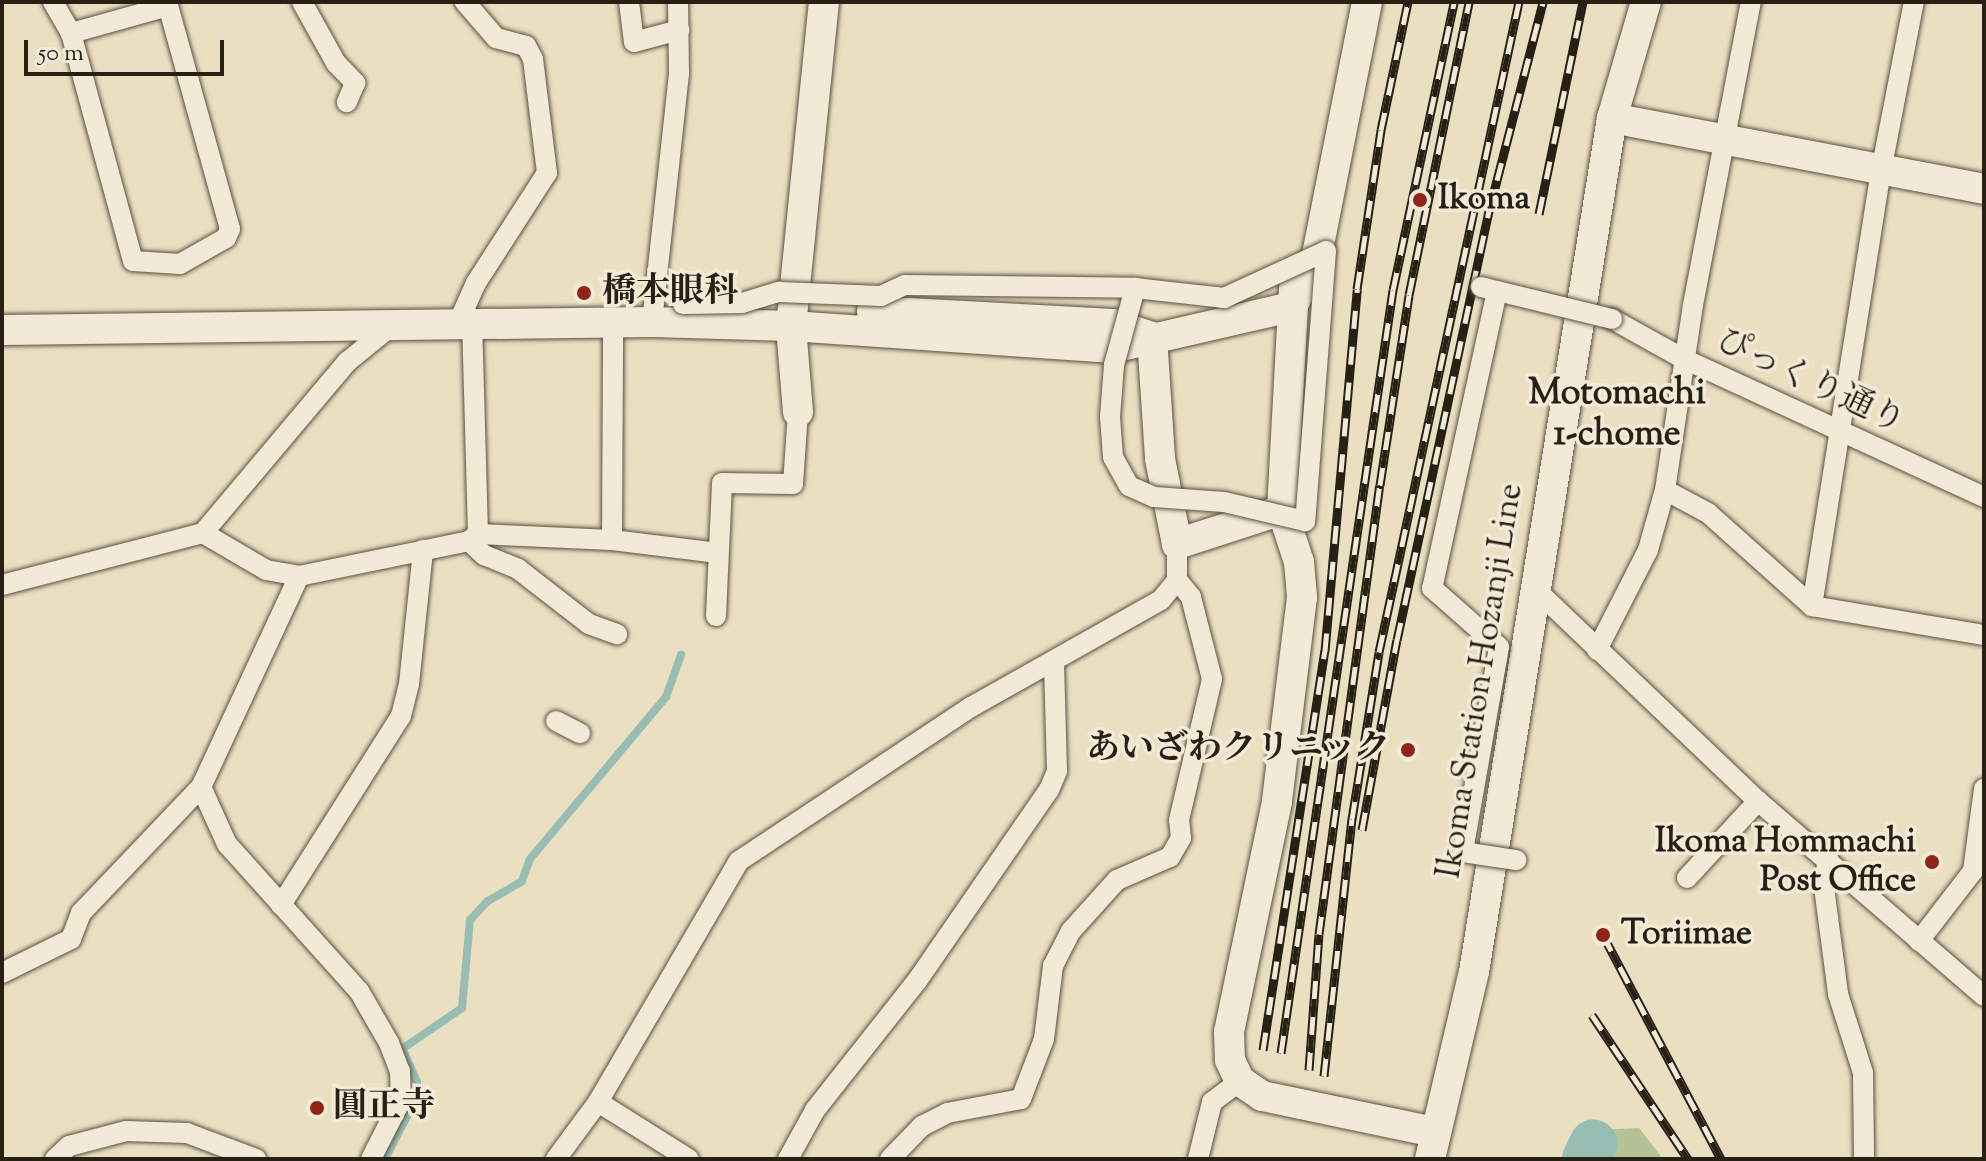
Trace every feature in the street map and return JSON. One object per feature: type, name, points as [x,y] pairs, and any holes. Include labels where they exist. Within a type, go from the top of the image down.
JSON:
[{"type":"street","points":[[53,2],[71,33],[133,261],[180,264],[226,238],[230,229],[168,6],[71,33]]},
{"type":"street","points":[[302,2],[336,63],[355,83],[347,102]]},
{"type":"street","points":[[465,2],[496,38],[526,46],[533,59],[547,173],[476,283],[465,324],[474,537],[484,555],[518,569],[589,624],[617,634]]},
{"type":"street","points":[[629,2],[634,42],[679,30]]},
{"type":"street","points":[[652,322],[679,73],[678,2]]},
{"type":"street","points":[[716,616],[722,483],[793,484],[798,412],[791,326],[824,2]]},
{"type":"street","points":[[1367,2],[1314,270],[1291,307],[1282,510],[1299,562],[1302,597],[1277,802],[1229,1032],[1230,1060],[1240,1081],[1262,1096],[1433,1146]]},
{"type":"street","name":"Ikoma Station Hozanji Line","points":[[1433,1146],[1474,972],[1612,118],[1646,2]]},
{"type":"street","points":[[1597,650],[1648,550],[1665,490],[1693,305],[1751,2]]},
{"type":"street","points":[[1812,606],[1881,171],[1914,2]]},
{"type":"street","points":[[1612,118],[1726,137],[1881,171],[1984,189]]},
{"type":"street","points":[[683,304],[742,303],[779,292],[881,296],[905,285],[1135,288],[1224,298],[1326,251],[1305,521],[1224,502],[1154,497],[1129,486],[1113,457],[1110,417],[1114,365],[1135,288]]},
{"type":"street","name":"ぴっくり通り","points":[[1516,860],[1463,852],[1499,647],[1432,588],[1489,289],[1612,319],[1684,359],[1984,497]]},
{"type":"street","points":[[2,330],[652,322],[791,326],[1113,348],[1291,307]]},
{"type":"street","points":[[612,540],[613,323]]},
{"type":"street","points":[[2,585],[203,533],[347,362],[390,327]]},
{"type":"street","points":[[561,1157],[598,1102],[739,861],[971,707],[1161,600],[1177,580],[1177,544],[1160,459],[1152,337]]},
{"type":"street","points":[[1665,490],[1708,513],[1812,606],[1984,635]]},
{"type":"street","points":[[1177,544],[1282,510]]},
{"type":"street","points":[[203,533],[266,570],[299,576],[474,537],[612,540],[718,553]]},
{"type":"street","points":[[281,905],[401,716],[409,684],[423,550]]},
{"type":"street","points":[[2,973],[71,939],[81,913],[201,787],[299,576]]},
{"type":"street","points":[[890,1159],[922,1126],[947,1113],[1021,1099],[1044,1039],[1053,966],[1071,931],[1117,880],[1170,857],[1181,838],[1179,820],[1212,679],[1191,597],[1177,580]]},
{"type":"street","points":[[1534,588],[1758,801],[1828,858],[1984,996]]},
{"type":"street","points":[[788,1159],[815,1110],[917,981],[1049,790],[1057,771],[1054,661]]},
{"type":"street","points":[[556,721],[580,733]]},
{"type":"street","points":[[201,787],[227,844],[359,991],[400,1071],[401,1100],[371,1159]]},
{"type":"street","points":[[1919,941],[1979,872],[1984,789]]},
{"type":"street","points":[[1687,878],[1758,801]]},
{"type":"street","points":[[1828,858],[1824,887],[1838,994],[1863,1073],[1864,1159]]},
{"type":"street","points":[[1198,1159],[1212,1102],[1240,1081]]},
{"type":"street","points":[[598,1102],[689,1159]]},
{"type":"street","points":[[55,1159],[69,1146],[126,1131],[187,1133],[256,1159]]},
{"type":"green space","points":[[1639,1128],[1663,1159],[1559,1159],[1597,1130]]},
{"type":"waterway","points":[[385,1159],[415,1101],[417,1082],[402,1049],[462,1008],[470,920],[488,901],[522,881],[530,859],[666,697],[681,655]]},
{"type":"waterway","points":[[1586,1159],[1593,1144]]},
{"type":"railway","points":[[1263,1050],[1325,651],[1357,289],[1381,130],[1408,2]]},
{"type":"railway","points":[[1281,1053],[1393,290],[1454,2]]},
{"type":"railway","points":[[1309,1070],[1319,934],[1380,485],[1409,295],[1469,2]]},
{"type":"railway","points":[[1324,1076],[1352,819],[1379,652],[1519,2]]},
{"type":"railway","points":[[1362,830],[1397,640],[1488,215],[1543,2]]},
{"type":"railway","points":[[1539,214],[1583,2]]},
{"type":"railway","points":[[1603,935],[1721,1159]]},
{"type":"railway","points":[[1592,1015],[1688,1159]]},
{"type":"place","name":"Ikoma","points":[[1420,200]]},
{"type":"place","name":"橋本眼科","points":[[584,293]]},
{"type":"place","name":"あいざわクリニック","points":[[1408,750]]},
{"type":"place","name":"Ikoma Hommachi Post Office","points":[[1932,862]]},
{"type":"place","name":"Toriimae","points":[[1603,935]]},
{"type":"place","name":"圓正寺","points":[[317,1108]]},
{"type":"district","name":"Motomachi 1-chome","points":[[1617,414]]}]
